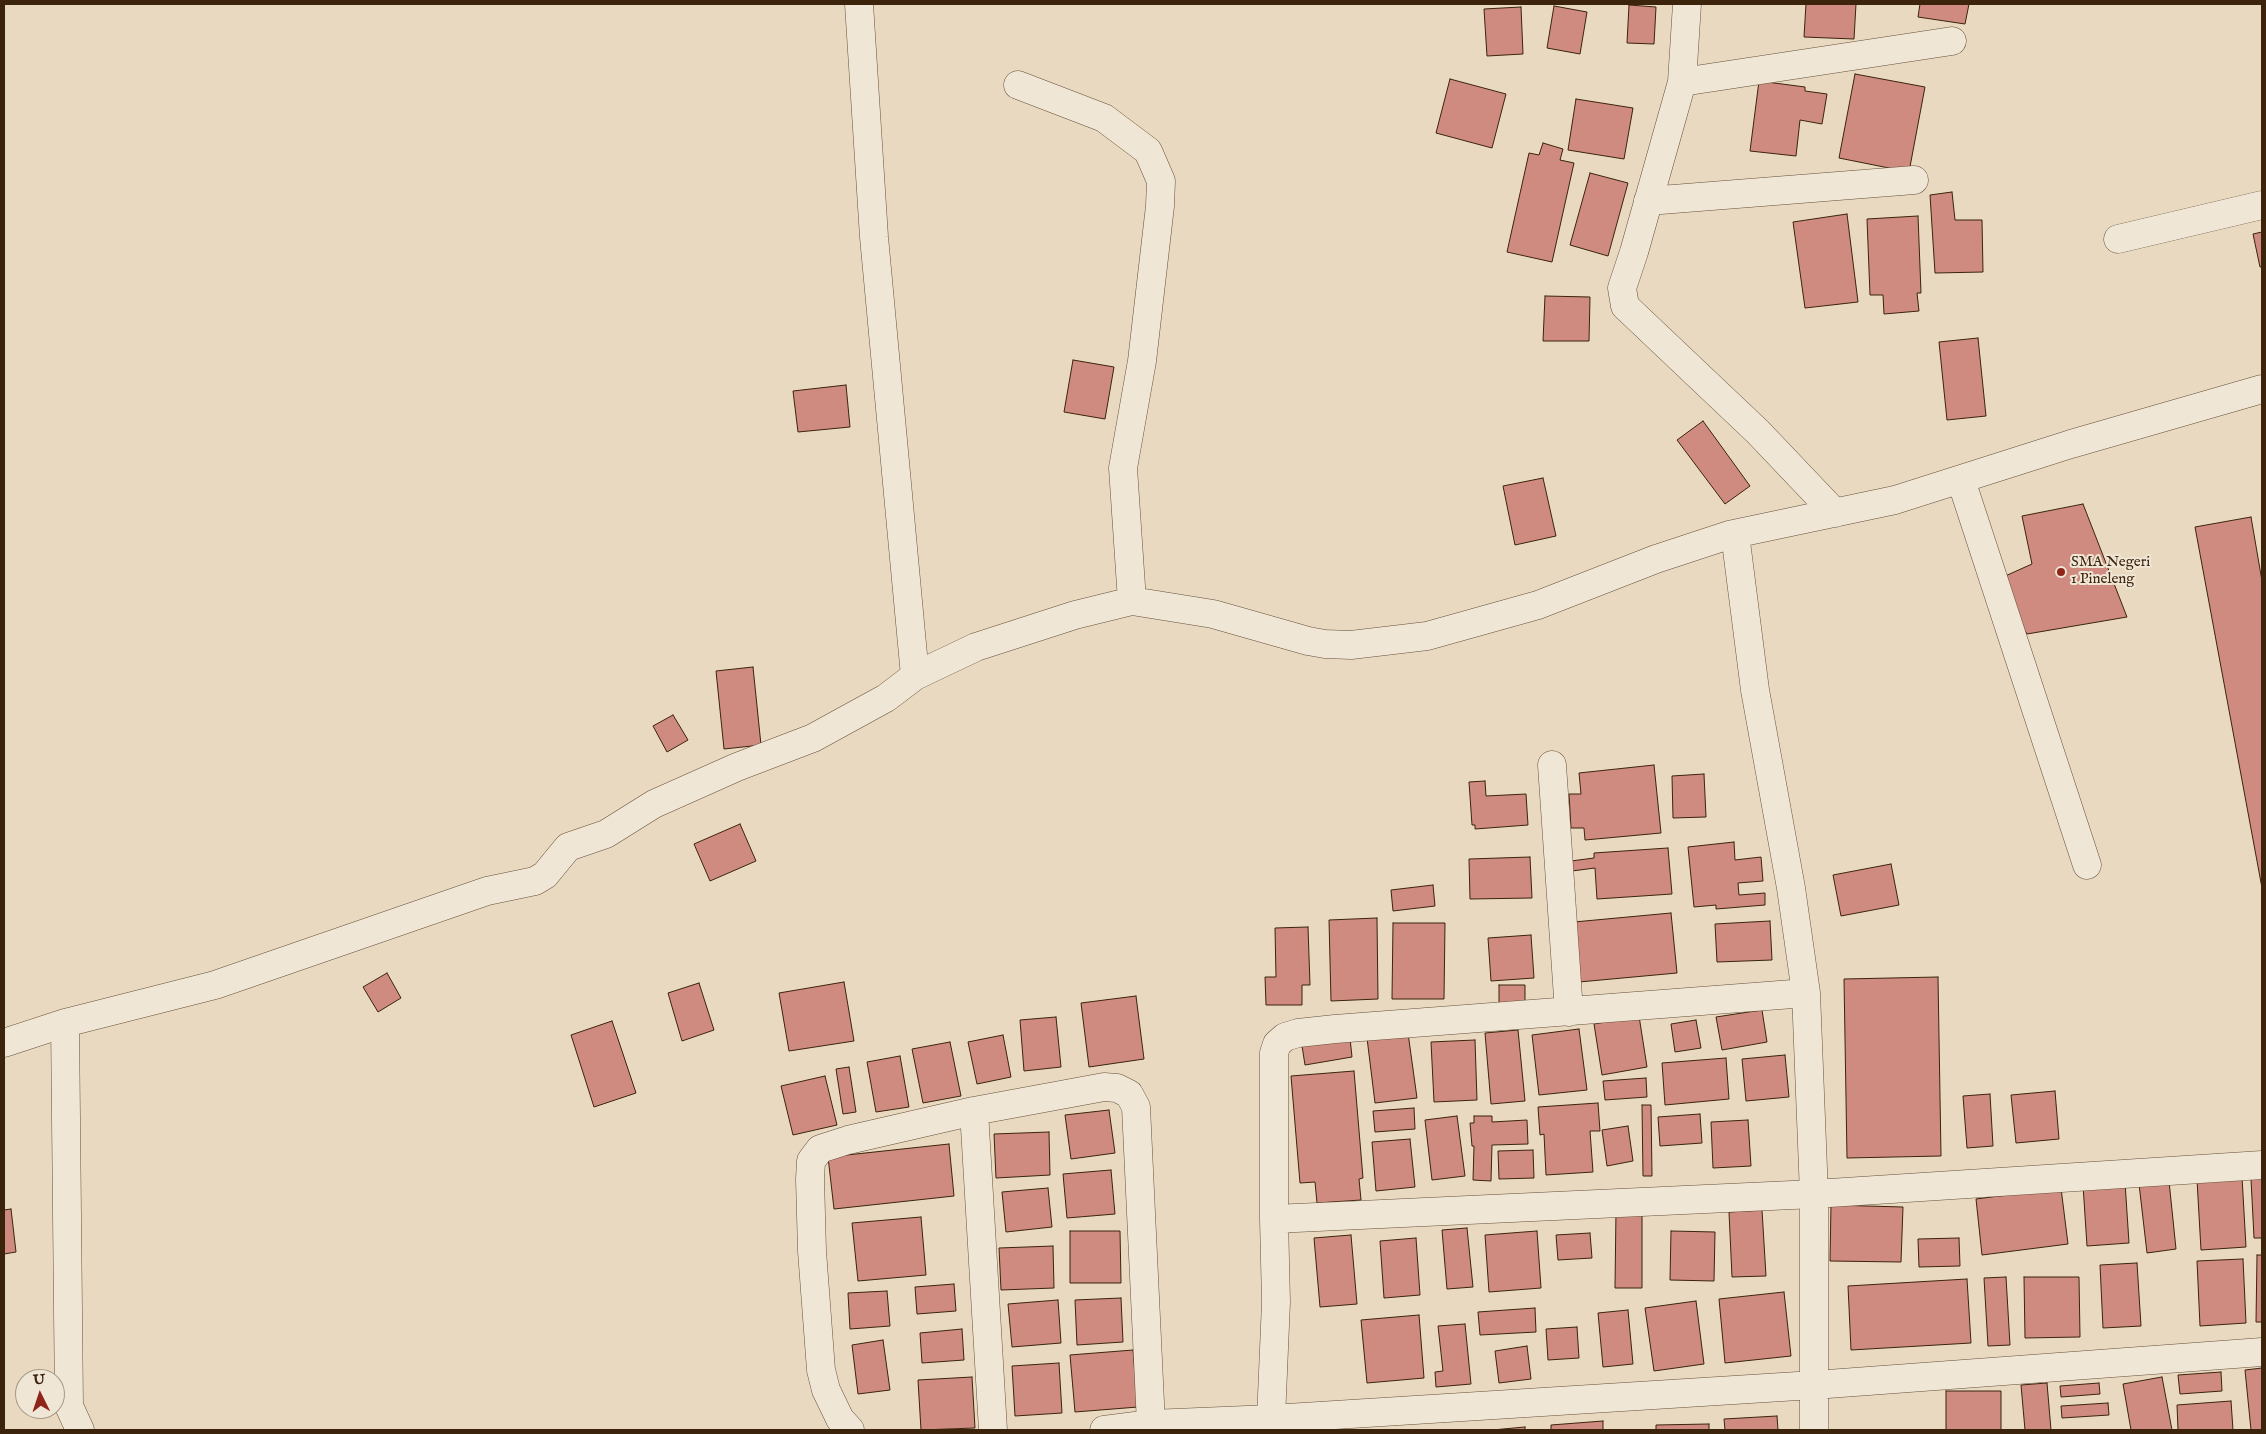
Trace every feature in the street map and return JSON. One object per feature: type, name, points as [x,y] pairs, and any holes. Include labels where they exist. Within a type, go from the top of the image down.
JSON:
[{"type":"street","points":[[859,4],[874,237],[915,676]]},
{"type":"street","points":[[1688,4],[1682,82],[1622,288],[1625,306],[1758,432],[1835,513]]},
{"type":"street","points":[[1682,82],[1952,41]]},
{"type":"street","points":[[1018,84],[1104,118],[1148,150],[1161,182],[1160,206],[1142,361],[1123,468],[1132,601]]},
{"type":"street","points":[[1648,201],[1914,180]]},
{"type":"street","points":[[2118,239],[2262,206]]},
{"type":"street","points":[[4,1043],[65,1023],[215,985],[487,891],[535,881],[545,875],[568,847],[606,834],[654,804],[729,770],[813,738],[886,698],[915,676],[976,647],[1075,615],[1132,601],[1213,614],[1308,641],[1351,645],[1427,636],[1538,606],[1656,559],[1735,534],[1895,500],[2071,444],[2262,389]]},
{"type":"street","points":[[1961,480],[2087,865]]},
{"type":"street","points":[[1735,534],[1756,690],[1791,888],[1806,992],[1814,1194],[1814,1430]]},
{"type":"street","points":[[1552,765],[1569,1012]]},
{"type":"street","points":[[1270,1419],[1276,1302],[1274,1053],[1277,1044],[1285,1037],[1298,1032],[1806,992]]},
{"type":"street","points":[[65,1023],[70,1406],[80,1430]]},
{"type":"street","points":[[850,1430],[840,1419],[826,1390],[821,1370],[812,1251],[811,1162],[820,1149],[831,1144],[974,1111],[1104,1087],[1117,1088],[1129,1094],[1136,1107],[1151,1424]]},
{"type":"street","points":[[974,1111],[993,1430]]},
{"type":"street","points":[[1274,1219],[1814,1194],[2262,1165]]},
{"type":"street","points":[[1104,1430],[1151,1424],[1270,1419],[1814,1385],[2262,1352]]},
{"type":"building","points":[[1806,4],[1856,4],[1854,39],[1804,37]]},
{"type":"building","points":[[1920,4],[1969,4],[1965,24],[1918,17]]},
{"type":"building","points":[[1629,5],[1656,7],[1654,44],[1627,43]]},
{"type":"building","points":[[1554,6],[1587,12],[1580,54],[1547,48]]},
{"type":"building","points":[[1521,7],[1523,54],[1487,56],[1484,9]]},
{"type":"building","points":[[1855,74],[1925,87],[1909,172],[1839,158]]},
{"type":"building","points":[[1450,79],[1506,94],[1492,148],[1436,133]]},
{"type":"building","points":[[1759,81],[1805,87],[1805,91],[1827,94],[1822,124],[1800,120],[1796,156],[1750,151]]},
{"type":"building","points":[[1576,99],[1633,108],[1624,159],[1568,150]]},
{"type":"building","points":[[1543,143],[1563,149],[1560,160],[1574,163],[1552,262],[1507,252],[1529,153],[1539,155]]},
{"type":"building","points":[[1590,173],[1628,183],[1608,256],[1570,245]]},
{"type":"building","points":[[1952,192],[1955,220],[1982,220],[1983,272],[1935,273],[1930,195]]},
{"type":"building","points":[[1847,214],[1858,302],[1805,308],[1793,222]]},
{"type":"building","points":[[1918,216],[1921,293],[1917,293],[1919,311],[1884,314],[1883,295],[1870,295],[1867,219]]},
{"type":"building","points":[[2262,232],[2262,267],[2260,267],[2253,234]]},
{"type":"building","points":[[1545,296],[1590,297],[1589,341],[1543,341]]},
{"type":"building","points":[[1978,338],[1986,416],[1947,420],[1939,342]]},
{"type":"building","points":[[1073,360],[1114,367],[1105,419],[1064,412]]},
{"type":"building","points":[[846,385],[850,427],[798,432],[793,391]]},
{"type":"building","points":[[1703,421],[1750,486],[1725,504],[1677,440]]},
{"type":"building","points":[[1543,478],[1556,536],[1515,545],[1503,486]]},
{"type":"building","name":"SMA Negeri 1 Pineleng","points":[[2083,504],[2127,617],[2027,634],[1994,581],[2032,564],[2022,516]]},
{"type":"building","points":[[2251,517],[2262,581],[2262,888],[2195,527]]},
{"type":"building","points":[[753,667],[761,745],[724,749],[716,671]]},
{"type":"building","points":[[673,715],[688,740],[667,752],[653,726]]},
{"type":"building","points":[[1654,765],[1661,833],[1585,840],[1584,828],[1571,828],[1569,794],[1581,794],[1579,773]]},
{"type":"building","points":[[1704,774],[1706,817],[1673,818],[1672,776]]},
{"type":"building","points":[[1485,781],[1486,796],[1526,794],[1528,825],[1475,829],[1475,825],[1472,825],[1469,782]]},
{"type":"building","points":[[740,824],[756,861],[710,881],[694,844]]},
{"type":"building","points":[[1734,842],[1735,860],[1761,857],[1763,881],[1738,883],[1739,895],[1765,893],[1765,905],[1716,909],[1716,905],[1694,907],[1688,847]]},
{"type":"building","points":[[1668,848],[1672,894],[1597,899],[1595,868],[1572,871],[1571,861],[1594,858],[1594,853]]},
{"type":"building","points":[[1530,857],[1532,898],[1470,899],[1469,859]]},
{"type":"building","points":[[1891,864],[1899,905],[1841,916],[1833,875]]},
{"type":"building","points":[[1433,885],[1435,906],[1393,911],[1391,890]]},
{"type":"building","points":[[1671,913],[1677,973],[1579,982],[1574,922]]},
{"type":"building","points":[[1377,918],[1378,999],[1331,1001],[1329,920]]},
{"type":"building","points":[[1770,921],[1772,960],[1717,962],[1715,924]]},
{"type":"building","points":[[1393,923],[1445,923],[1444,999],[1392,999]]},
{"type":"building","points":[[1308,927],[1310,985],[1302,985],[1302,1005],[1266,1005],[1265,977],[1276,977],[1275,928]]},
{"type":"building","points":[[1531,935],[1534,978],[1491,981],[1488,938]]},
{"type":"building","points":[[387,973],[401,998],[378,1012],[363,987]]},
{"type":"building","points":[[1938,977],[1941,1156],[1847,1158],[1844,979]]},
{"type":"building","points":[[844,982],[854,1041],[789,1051],[779,993]]},
{"type":"building","points":[[699,983],[714,1030],[682,1041],[668,993]]},
{"type":"building","points":[[1499,985],[1525,985],[1525,1006],[1499,1006]]},
{"type":"building","points":[[1136,996],[1144,1059],[1089,1067],[1081,1003]]},
{"type":"building","points":[[1762,1010],[1767,1042],[1722,1050],[1716,1017]]},
{"type":"building","points":[[1639,1016],[1647,1067],[1602,1075],[1594,1024]]},
{"type":"building","points":[[1056,1017],[1061,1067],[1024,1071],[1020,1020]]},
{"type":"building","points":[[1696,1020],[1701,1048],[1675,1052],[1671,1024]]},
{"type":"building","points":[[612,1021],[636,1093],[594,1107],[571,1035]]},
{"type":"building","points":[[1579,1029],[1587,1090],[1539,1095],[1532,1035]]},
{"type":"building","points":[[1518,1030],[1525,1101],[1491,1104],[1485,1033]]},
{"type":"building","points":[[1408,1033],[1417,1098],[1375,1103],[1367,1038]]},
{"type":"building","points":[[1003,1035],[1011,1077],[977,1084],[968,1042]]},
{"type":"building","points":[[1350,1038],[1352,1057],[1305,1065],[1302,1046]]},
{"type":"building","points":[[1475,1040],[1477,1100],[1434,1102],[1431,1042]]},
{"type":"building","points":[[950,1042],[961,1096],[923,1103],[912,1049]]},
{"type":"building","points":[[1785,1055],[1789,1097],[1746,1101],[1742,1059]]},
{"type":"building","points":[[900,1056],[909,1107],[876,1112],[867,1062]]},
{"type":"building","points":[[1726,1058],[1729,1099],[1665,1105],[1662,1063]]},
{"type":"building","points":[[849,1067],[856,1112],[843,1114],[836,1069]]},
{"type":"building","points":[[1354,1071],[1363,1178],[1359,1179],[1361,1200],[1317,1203],[1315,1182],[1300,1183],[1291,1076]]},
{"type":"building","points":[[825,1076],[837,1125],[793,1135],[781,1086]]},
{"type":"building","points":[[1646,1078],[1647,1097],[1605,1100],[1603,1081]]},
{"type":"building","points":[[2055,1091],[2059,1139],[2016,1143],[2011,1095]]},
{"type":"building","points":[[1990,1094],[1993,1146],[1967,1148],[1963,1096]]},
{"type":"building","points":[[1598,1103],[1600,1131],[1590,1131],[1593,1172],[1546,1175],[1544,1134],[1540,1135],[1538,1107]]},
{"type":"building","points":[[1642,1105],[1651,1105],[1652,1176],[1643,1176]]},
{"type":"building","points":[[1414,1108],[1415,1129],[1375,1132],[1373,1111]]},
{"type":"building","points":[[1109,1110],[1115,1153],[1071,1159],[1065,1115]]},
{"type":"building","points":[[1700,1114],[1702,1143],[1660,1146],[1658,1117]]},
{"type":"building","points":[[1457,1116],[1465,1176],[1432,1180],[1425,1120]]},
{"type":"building","points":[[1474,1116],[1492,1116],[1492,1122],[1527,1120],[1528,1144],[1492,1145],[1491,1181],[1473,1180],[1474,1146],[1472,1146],[1470,1123],[1474,1123]]},
{"type":"building","points":[[1748,1120],[1751,1166],[1713,1168],[1711,1122]]},
{"type":"building","points":[[1628,1126],[1633,1161],[1607,1166],[1602,1130]]},
{"type":"building","points":[[1049,1132],[1050,1175],[996,1178],[994,1134]]},
{"type":"building","points":[[1410,1139],[1415,1187],[1376,1191],[1372,1142]]},
{"type":"building","points":[[949,1144],[954,1196],[834,1209],[828,1157]]},
{"type":"building","points":[[1533,1150],[1534,1178],[1499,1179],[1498,1151]]},
{"type":"building","points":[[1111,1170],[1115,1214],[1067,1218],[1063,1174]]},
{"type":"building","points":[[2242,1177],[2246,1247],[2201,1250],[2197,1180]]},
{"type":"building","points":[[2262,1178],[2262,1238],[2254,1238],[2251,1179]]},
{"type":"building","points":[[2169,1181],[2176,1249],[2147,1253],[2139,1184]]},
{"type":"building","points":[[2125,1182],[2129,1243],[2087,1246],[2083,1185]]},
{"type":"building","points":[[1048,1188],[1052,1227],[1006,1232],[1002,1192]]},
{"type":"building","points":[[2061,1188],[2068,1244],[1982,1255],[1976,1199]]},
{"type":"building","points":[[1831,1205],[1903,1207],[1901,1262],[1830,1261]]},
{"type":"building","points":[[11,1209],[16,1252],[4,1254],[4,1210]]},
{"type":"building","points":[[1616,1210],[1642,1210],[1642,1288],[1615,1288]]},
{"type":"building","points":[[1762,1210],[1766,1276],[1732,1277],[1729,1212]]},
{"type":"building","points":[[921,1217],[926,1275],[858,1281],[852,1223]]},
{"type":"building","points":[[1467,1228],[1473,1287],[1447,1289],[1442,1230]]},
{"type":"building","points":[[1070,1231],[1120,1231],[1121,1283],[1070,1283]]},
{"type":"building","points":[[1537,1231],[1541,1288],[1489,1292],[1485,1235]]},
{"type":"building","points":[[1671,1231],[1715,1232],[1714,1281],[1670,1280]]},
{"type":"building","points":[[1590,1233],[1592,1258],[1558,1260],[1556,1235]]},
{"type":"building","points":[[1351,1235],[1357,1304],[1320,1307],[1314,1238]]},
{"type":"building","points":[[1416,1238],[1420,1295],[1384,1298],[1380,1241]]},
{"type":"building","points":[[1959,1238],[1960,1266],[1919,1267],[1918,1239]]},
{"type":"building","points":[[1053,1246],[1054,1288],[1001,1290],[999,1248]]},
{"type":"building","points":[[2257,1255],[2262,1255],[2262,1322],[2256,1322]]},
{"type":"building","points":[[2243,1259],[2246,1323],[2200,1326],[2197,1261]]},
{"type":"building","points":[[2137,1263],[2141,1326],[2103,1328],[2100,1265]]},
{"type":"building","points":[[2006,1277],[2010,1345],[1988,1346],[1984,1278]]},
{"type":"building","points":[[2024,1277],[2079,1277],[2080,1337],[2025,1338]]},
{"type":"building","points":[[1967,1279],[1971,1343],[1851,1350],[1848,1286]]},
{"type":"building","points":[[954,1284],[956,1311],[917,1314],[915,1287]]},
{"type":"building","points":[[887,1291],[890,1326],[850,1329],[848,1293]]},
{"type":"building","points":[[1784,1292],[1791,1356],[1725,1363],[1719,1299]]},
{"type":"building","points":[[1121,1298],[1123,1342],[1077,1345],[1075,1300]]},
{"type":"building","points":[[1058,1300],[1061,1343],[1012,1347],[1008,1304]]},
{"type":"building","points":[[1696,1301],[1704,1364],[1654,1371],[1645,1308]]},
{"type":"building","points":[[1535,1308],[1536,1332],[1480,1335],[1478,1312]]},
{"type":"building","points":[[1628,1310],[1633,1364],[1603,1367],[1598,1313]]},
{"type":"building","points":[[1419,1315],[1424,1378],[1367,1383],[1361,1320]]},
{"type":"building","points":[[1465,1324],[1471,1384],[1436,1387],[1435,1372],[1443,1371],[1438,1326]]},
{"type":"building","points":[[1577,1327],[1579,1358],[1548,1360],[1546,1329]]},
{"type":"building","points":[[962,1329],[964,1360],[922,1363],[920,1333]]},
{"type":"building","points":[[883,1340],[890,1390],[858,1394],[852,1345]]},
{"type":"building","points":[[1527,1346],[1531,1379],[1499,1383],[1495,1351]]},
{"type":"building","points":[[1133,1350],[1138,1407],[1075,1412],[1070,1355]]},
{"type":"building","points":[[1059,1363],[1062,1413],[1015,1416],[1012,1366]]},
{"type":"building","points":[[2262,1368],[2262,1430],[2251,1430],[2245,1370]]},
{"type":"building","points":[[2221,1372],[2222,1391],[2180,1394],[2178,1375]]},
{"type":"building","points":[[972,1377],[975,1428],[921,1430],[918,1380]]},
{"type":"building","points":[[2162,1377],[2172,1430],[2131,1430],[2123,1384]]},
{"type":"building","points":[[2047,1383],[2051,1430],[2025,1430],[2021,1385]]},
{"type":"building","points":[[2099,1383],[2100,1394],[2061,1397],[2060,1386]]},
{"type":"building","points":[[1946,1391],[2001,1391],[2001,1430],[1946,1430]]},
{"type":"building","points":[[2231,1401],[2233,1430],[2178,1430],[2177,1405]]},
{"type":"building","points":[[2108,1403],[2109,1415],[2062,1418],[2061,1406]]},
{"type":"building","points":[[1777,1416],[1778,1430],[1725,1430],[1724,1419]]},
{"type":"building","points":[[1603,1421],[1603,1430],[1551,1430],[1551,1425]]},
{"type":"building","points":[[1709,1424],[1709,1430],[1656,1430],[1656,1425]]},
{"type":"building","points":[[1525,1427],[1525,1430],[1492,1430]]},
{"type":"place","name":"SMA Negeri 1 Pineleng","points":[[2061,572]]}]
